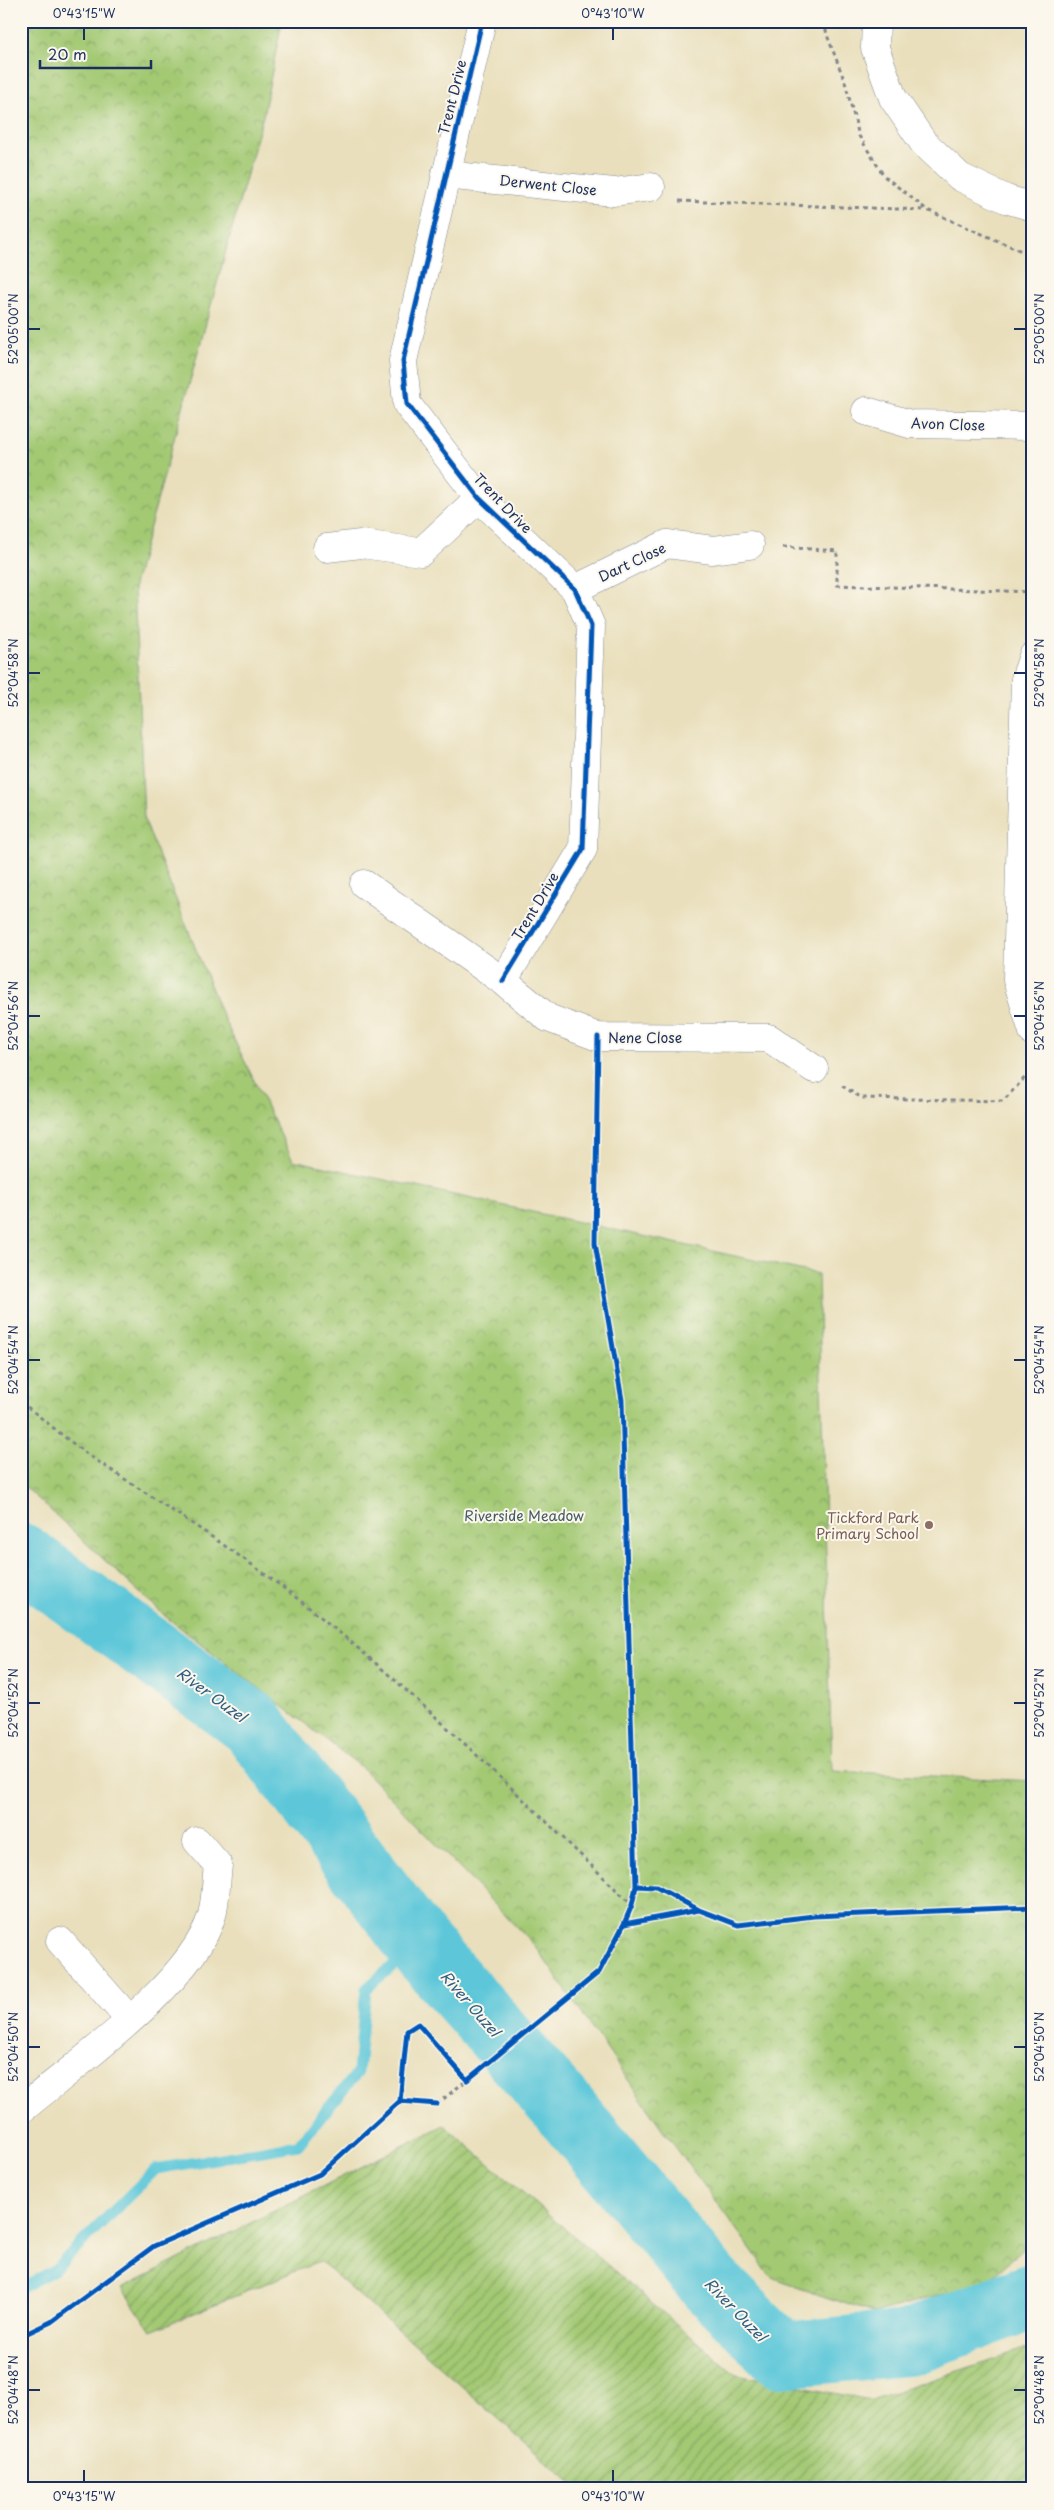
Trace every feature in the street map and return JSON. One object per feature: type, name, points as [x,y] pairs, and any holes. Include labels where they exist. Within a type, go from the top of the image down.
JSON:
[{"type":"street","name":"Trent Drive","points":[[482,21],[403,361],[406,404],[479,498],[575,589],[591,626],[582,849],[502,981]]},
{"type":"street","points":[[876,21],[875,48],[892,98],[923,142],[960,177],[1006,199],[1033,208]]},
{"type":"street","name":"Derwent Close","points":[[445,174],[614,192],[651,187]]},
{"type":"street","name":"Avon Close","points":[[866,411],[910,424],[1033,426]]},
{"type":"street","points":[[327,548],[361,544],[421,552],[479,498]]},
{"type":"street","name":"Dart Close","points":[[575,589],[667,544],[713,550],[750,545]]},
{"type":"street","points":[[1033,656],[1026,679],[1018,980],[1033,1032]]},
{"type":"street","name":"Nene Close","points":[[364,884],[502,981],[548,1018],[598,1037],[769,1038],[814,1069]]},
{"type":"street","points":[[21,2110],[148,2005],[196,1949],[212,1915],[218,1865],[197,1841]]},
{"type":"street","points":[[60,1941],[130,2020]]},
{"type":"path","points":[[651,187],[668,201],[927,210]]},
{"type":"path","points":[[750,545],[837,551],[837,585],[1033,592]]},
{"type":"path","points":[[814,1069],[862,1098],[1003,1100],[1033,1069]]},
{"type":"path","points":[[21,1402],[86,1452],[232,1549],[328,1622],[407,1690],[478,1756],[632,1905]]},
{"type":"path","points":[[629,1911],[634,1895]]},
{"type":"path","points":[[461,2073],[468,2080]]},
{"type":"path","points":[[427,2104],[437,2104],[475,2074]]},
{"type":"green space","name":"Riverside Meadow","points":[[21,21],[282,21],[263,116],[134,585],[144,819],[222,1015],[293,1160],[818,1274],[832,1771],[1033,1781],[1033,2239],[986,2283],[873,2313],[773,2279],[663,2130],[535,1946],[359,1765],[165,1616],[21,1483]]},
{"type":"green space","points":[[444,2125],[736,2375],[871,2400],[1033,2346],[1033,2489],[578,2489],[320,2261],[151,2331],[122,2288]]},
{"type":"waterway","name":"River Ouzel","points":[[21,1556],[252,1724],[418,1944],[567,2112],[710,2284],[782,2355],[907,2343],[1033,2296]]},
{"type":"waterway","points":[[21,2288],[54,2270],[156,2169],[298,2145],[358,2072],[366,1989],[418,1944]]},
{"type":"cycle path","points":[[482,21],[403,361],[407,404],[479,498],[575,589],[591,626],[583,849],[503,981]]},
{"type":"cycle path","points":[[400,2101],[407,2031],[418,2024],[467,2080],[599,1972],[624,1924],[632,1905],[636,1886],[622,1400],[595,1243],[598,1037]]},
{"type":"cycle path","points":[[636,1886],[656,1887],[699,1910],[738,1925],[814,1916],[1033,1907]]},
{"type":"cycle path","points":[[624,1924],[699,1910]]},
{"type":"cycle path","points":[[21,2336],[51,2322],[154,2246],[320,2174],[400,2101],[437,2104]]},
{"type":"place","name":"Tickford Park Primary School","points":[[929,1525]]}]
